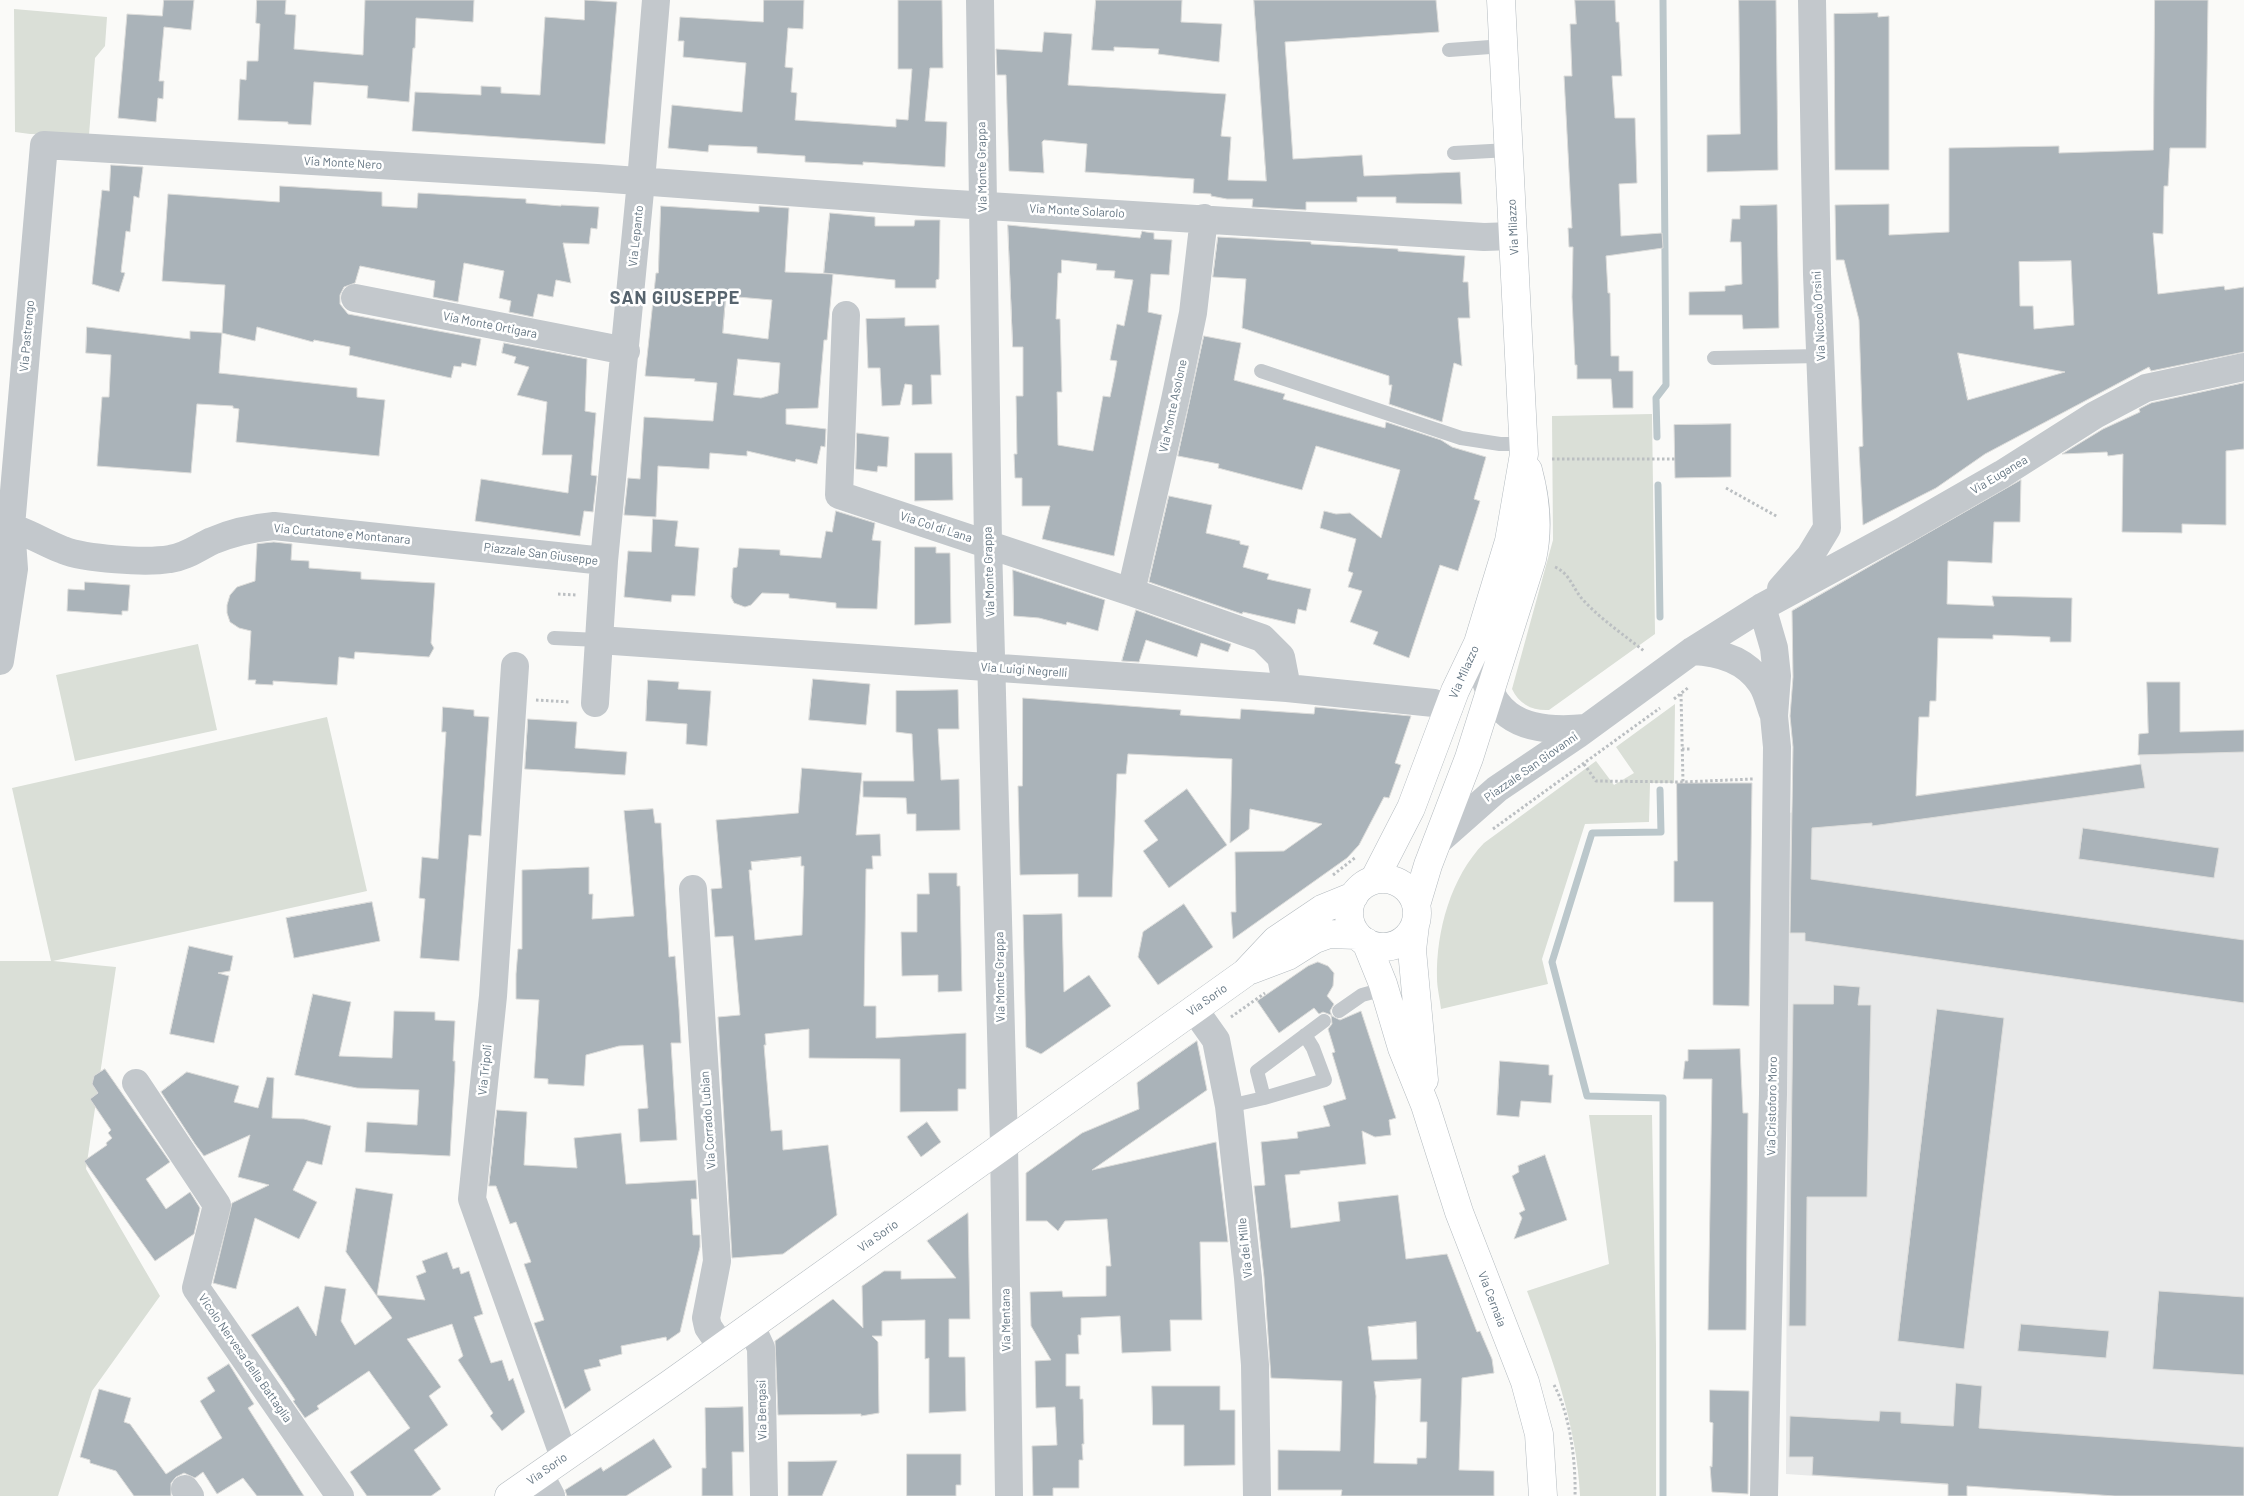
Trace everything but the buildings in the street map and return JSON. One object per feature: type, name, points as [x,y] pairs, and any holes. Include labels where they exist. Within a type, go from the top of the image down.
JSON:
[{"type":"main road","name":"Via Milazzo","points":[[1437,842],[1469,758],[1532,559],[1536,540],[1537,518],[1534,494],[1524,449],[1501,0]]},
{"type":"main road","name":"Via Milazzo","points":[[1364,888],[1411,808],[1449,708],[1478,643],[1509,541],[1524,449]]},
{"type":"main road","name":"Piazzale San Giovanni","points":[[1361,939],[1377,947],[1394,945],[1409,936],[1428,865],[1437,842]]},
{"type":"main road","points":[[1361,939],[1352,926],[1349,916],[1350,905],[1364,888],[1383,879],[1400,884],[1413,896],[1416,915]]},
{"type":"main road","name":"Via Sorio","points":[[509,1496],[545,1485],[564,1457],[751,1326],[1245,973],[1276,940],[1322,908],[1364,888]]},
{"type":"main road","name":"Via Cernaia","points":[[1416,915],[1412,950],[1425,1105]]},
{"type":"main road","name":"Via Sorio","points":[[1245,973],[1288,956],[1315,938],[1329,934],[1361,939]]},
{"type":"main road","name":"Via Cernaia","points":[[1361,939],[1384,989],[1402,1048],[1425,1105],[1459,1212],[1534,1407],[1539,1434],[1543,1496]]},
{"type":"street","name":"Via Lepanto","points":[[604,561],[626,351],[656,0]]},
{"type":"street","name":"Via Monte Grappa","points":[[980,0],[988,544],[993,668],[1004,1144]]},
{"type":"street","name":"Via Niccolò Orsini","points":[[1762,607],[1791,580],[1810,556],[1827,528],[1816,224],[1812,0]]},
{"type":"street","name":"Via Monte Nero","points":[[44,145],[641,181]]},
{"type":"street","name":"Via Pastrengo","points":[[0,661],[14,569],[6,525],[44,145]]},
{"type":"street","name":"Via Monte Solarolo","points":[[641,181],[1484,237],[1513,236]]},
{"type":"street","name":"Via Monte Asolone","points":[[1131,592],[1193,313],[1204,218]]},
{"type":"street","name":"Via Monte Ortigara","points":[[355,298],[626,351]]},
{"type":"street","name":"Via Col di Lana","points":[[846,314],[838,495],[1131,592],[1262,638],[1281,657],[1287,688]]},
{"type":"street","name":"Via Euganea","points":[[1762,607],[1906,529],[2002,474],[2095,416],[2146,388],[2244,367]]},
{"type":"street","name":"Via Curtatone e Montanara","points":[[6,525],[66,551],[141,560],[170,559],[188,554],[211,541],[244,529],[274,526],[456,544]]},
{"type":"street","name":"Piazzale San Giuseppe","points":[[456,544],[604,561],[595,703]]},
{"type":"street","name":"Piazzale San Giovanni","points":[[1437,842],[1496,789],[1586,728],[1692,651],[1762,607]]},
{"type":"street","name":"Via Cristoforo Moro","points":[[1762,607],[1774,648],[1777,676],[1774,716],[1777,748],[1773,1094],[1764,1496]]},
{"type":"street","name":"Via Luigi Negrelli","points":[[599,640],[1287,688],[1427,702],[1449,708]]},
{"type":"street","name":"Piazzale San Giovanni","points":[[1478,643],[1480,665],[1490,692],[1512,719],[1525,725],[1554,730],[1586,728]]},
{"type":"street","name":"Via Cristoforo Moro","points":[[1692,651],[1714,652],[1736,659],[1754,673],[1762,684],[1774,716]]},
{"type":"street","name":"Via Tripoli","points":[[515,666],[493,996],[472,1199],[564,1457]]},
{"type":"street","name":"Via Corrado Lubian","points":[[693,889],[717,1261],[706,1318],[708,1327],[721,1346]]},
{"type":"street","name":"Via dei Mille","points":[[1194,1009],[1216,1040],[1229,1106],[1248,1278],[1255,1365],[1257,1496]]},
{"type":"street","name":"Vicolo Nervesa della Battaglia","points":[[136,1083],[217,1206],[196,1288],[340,1496]]},
{"type":"street","name":"Via Mentana","points":[[1004,1144],[1009,1496]]},
{"type":"street","name":"Via Bengasi","points":[[751,1326],[761,1348],[764,1496]]},
{"type":"lane","points":[[1449,50],[1504,46]]},
{"type":"lane","points":[[1454,153],[1509,150]]},
{"type":"lane","points":[[1714,358],[1821,356]]},
{"type":"lane","points":[[1261,371],[1461,438],[1524,449]]},
{"type":"lane","points":[[554,638],[599,640]]},
{"type":"lane","points":[[1339,1011],[1362,995],[1384,989]]},
{"type":"lane","points":[[1264,1098],[1257,1071],[1324,1021]]},
{"type":"lane","points":[[1229,1106],[1325,1080],[1313,1048],[1305,1035]]},
{"type":"path","points":[[1552,459],[1675,459]]},
{"type":"path","points":[[1726,488],[1778,517]]},
{"type":"path","points":[[1532,559],[1558,568],[1569,577],[1582,600],[1601,618],[1644,651]]},
{"type":"path","points":[[558,594],[576,596],[577,588]]},
{"type":"path","points":[[1488,832],[1696,682]]},
{"type":"path","points":[[1681,694],[1683,782]]},
{"type":"path","points":[[513,703],[595,703]]},
{"type":"path","points":[[1682,749],[1692,749]]},
{"type":"path","points":[[1584,764],[1596,781],[1683,782],[1763,778],[1776,781]]},
{"type":"path","points":[[1331,877],[1360,855]]},
{"type":"shaded area","points":[[14,9],[107,17],[105,46],[95,58],[89,135],[15,132]]},
{"type":"shaded area","points":[[1652,414],[1655,634],[1549,710],[1527,706],[1518,699],[1512,689],[1553,540],[1552,416]]},
{"type":"shaded area","points":[[198,644],[217,730],[75,761],[56,675]]},
{"type":"shaded area","points":[[1675,704],[1674,783],[1650,783],[1649,822],[1585,824],[1542,959],[1548,984],[1441,1009],[1437,986],[1439,942],[1454,888],[1472,857],[1484,843],[1596,761],[1614,785],[1634,773],[1616,747]]},
{"type":"shaded area","points":[[327,717],[367,891],[53,961],[116,967],[86,1169],[160,1296],[92,1391],[58,1496],[0,1496],[0,961],[51,961],[12,788]]},
{"type":"shaded area","points":[[2244,730],[2244,1496],[2114,1496],[1786,1474],[1788,813],[2140,764],[2138,734]]},
{"type":"shaded area","points":[[1589,1115],[1652,1115],[1656,1346],[1656,1496],[1580,1496],[1578,1470],[1569,1417],[1554,1366],[1527,1291],[1609,1264]]},
{"type":"waterway","points":[[1657,437],[1656,398],[1666,385],[1663,0]]},
{"type":"waterway","points":[[1658,485],[1660,617]]},
{"type":"waterway","points":[[1660,790],[1661,832],[1592,833],[1552,962],[1587,1096],[1663,1098],[1663,1496]]},
{"type":"district","name":"SAN GIUSEPPE","points":[[675,298]]}]
